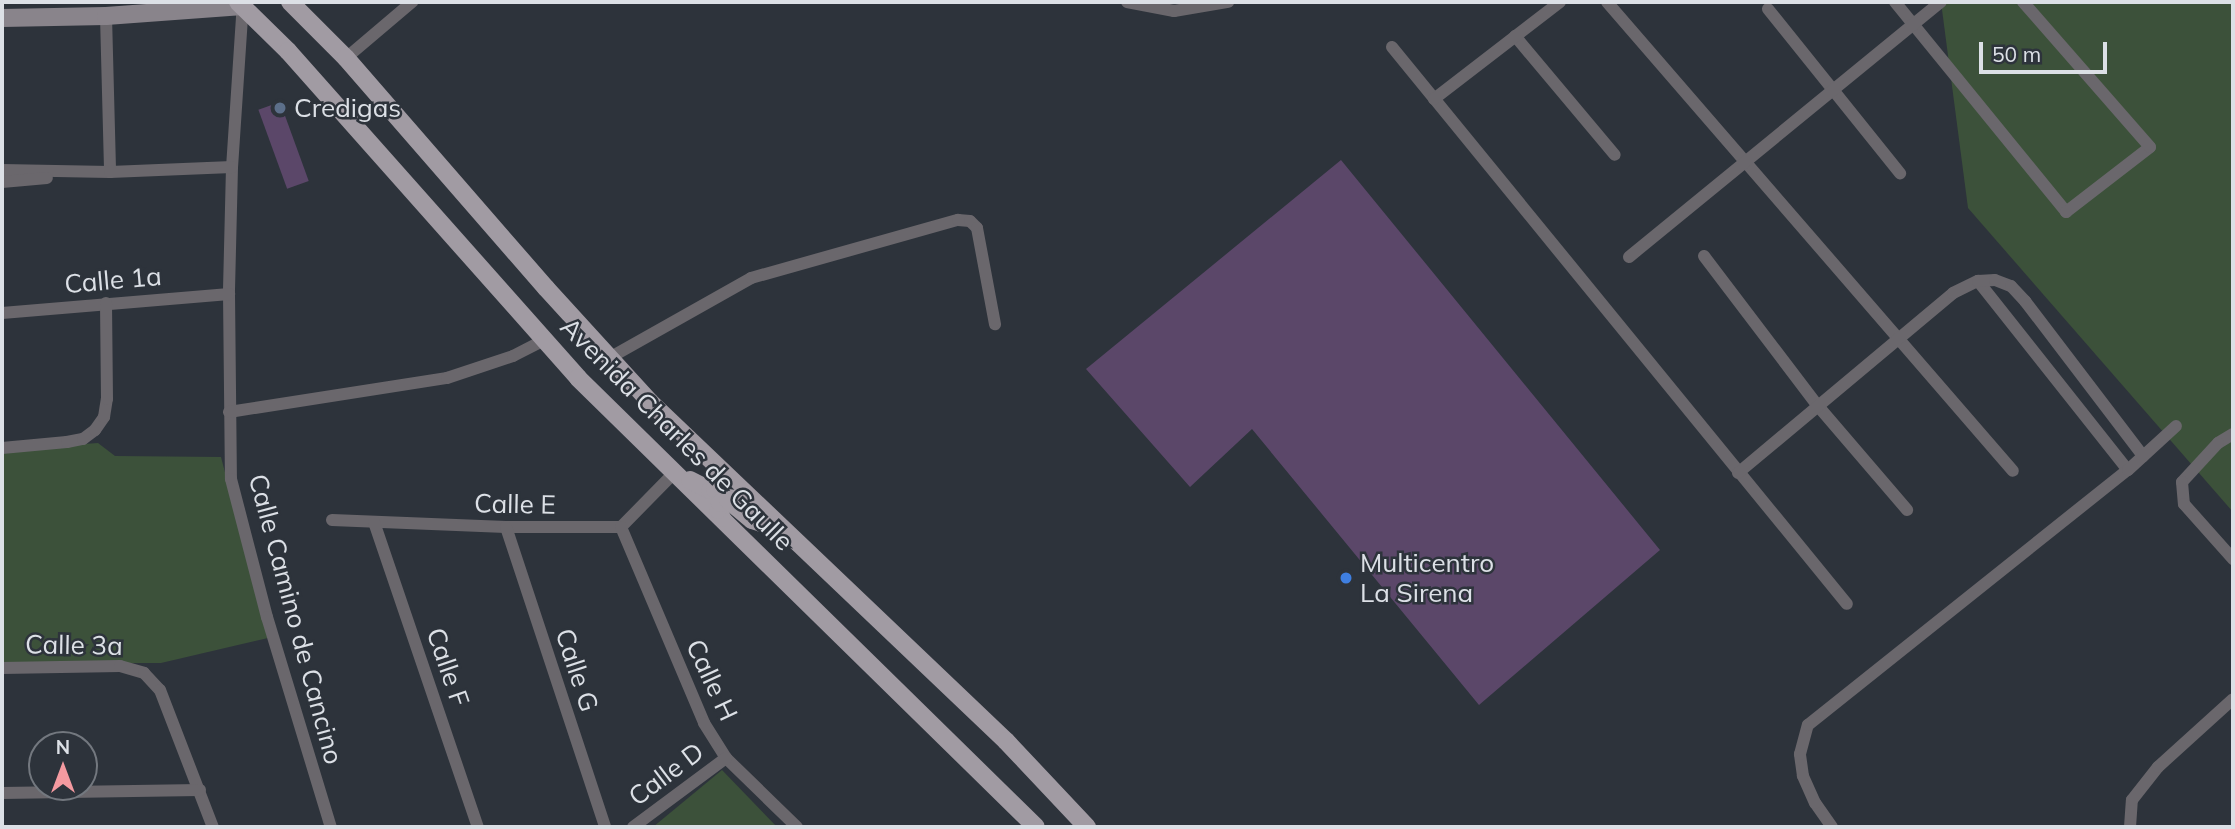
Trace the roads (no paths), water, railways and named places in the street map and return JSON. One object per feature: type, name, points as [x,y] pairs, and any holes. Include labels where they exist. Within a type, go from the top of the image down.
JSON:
[{"type":"main road","name":"Avenida Charles de Gaulle","points":[[290,2],[346,58],[546,288],[716,467],[1006,741],[1087,827]]},
{"type":"main road","name":"Avenida Charles de Gaulle","points":[[242,3],[546,338],[578,378],[1036,827]]},
{"type":"main road","points":[[2,18],[106,16],[242,3]]},
{"type":"main road","points":[[674,473],[710,490],[720,485],[716,467]]},
{"type":"main road","points":[[722,518],[720,503],[728,500],[752,520],[761,523],[772,520]]},
{"type":"street","points":[[346,58],[412,2]]},
{"type":"street","points":[[1127,2],[1174,11],[1228,2]]},
{"type":"street","points":[[1434,99],[1560,2]]},
{"type":"street","points":[[1607,2],[2013,471]]},
{"type":"street","points":[[1895,2],[2066,212],[2150,147],[2023,2]]},
{"type":"street","points":[[1629,257],[1941,2]]},
{"type":"street","name":"Calle Camino de Cancino","points":[[242,3],[232,167],[229,294],[231,479],[267,617],[331,827]]},
{"type":"street","points":[[1768,9],[1900,173]]},
{"type":"street","points":[[106,16],[110,172]]},
{"type":"street","points":[[1515,36],[1615,155]]},
{"type":"street","points":[[1392,47],[1847,604]]},
{"type":"street","points":[[2,182],[110,172],[232,167]]},
{"type":"street","points":[[2,170],[110,172]]},
{"type":"street","points":[[611,358],[751,278],[958,220],[970,221],[977,228],[996,324]]},
{"type":"street","points":[[1704,256],[1818,406],[1907,510]]},
{"type":"street","points":[[1738,473],[1953,293],[1978,281],[1995,280],[2011,286],[2025,302],[2143,456]]},
{"type":"street","points":[[1978,281],[2128,470]]},
{"type":"street","name":"Calle 1a","points":[[2,313],[229,294]]},
{"type":"street","points":[[2,448],[83,439],[95,430],[104,417],[107,399],[106,303]]},
{"type":"street","points":[[229,412],[375,392],[447,378],[513,356],[546,338]]},
{"type":"street","points":[[1832,827],[1815,803],[1803,776],[1800,754],[1808,725],[2128,470],[2176,426]]},
{"type":"street","points":[[2233,434],[2218,443],[2182,482],[2185,503],[2233,559]]},
{"type":"street","points":[[621,527],[674,473]]},
{"type":"street","name":"Calle E","points":[[332,520],[506,527],[621,527]]},
{"type":"street","name":"Calle F","points":[[374,522],[478,827]]},
{"type":"street","name":"Calle G","points":[[506,527],[605,827]]},
{"type":"street","name":"Calle H","points":[[621,527],[704,723],[726,758],[797,827]]},
{"type":"street","name":"Calle 3a","points":[[2,667],[120,666],[144,673],[160,690],[200,790]]},
{"type":"street","points":[[2130,827],[2132,800],[2158,767],[2233,699]]},
{"type":"street","name":"Calle D","points":[[633,827],[726,758]]},
{"type":"street","points":[[2,793],[200,790],[213,827]]},
{"type":"place","name":"Credigas","points":[[280,108]]},
{"type":"place","name":"Multicentro La Sirena","points":[[1346,578]]}]
